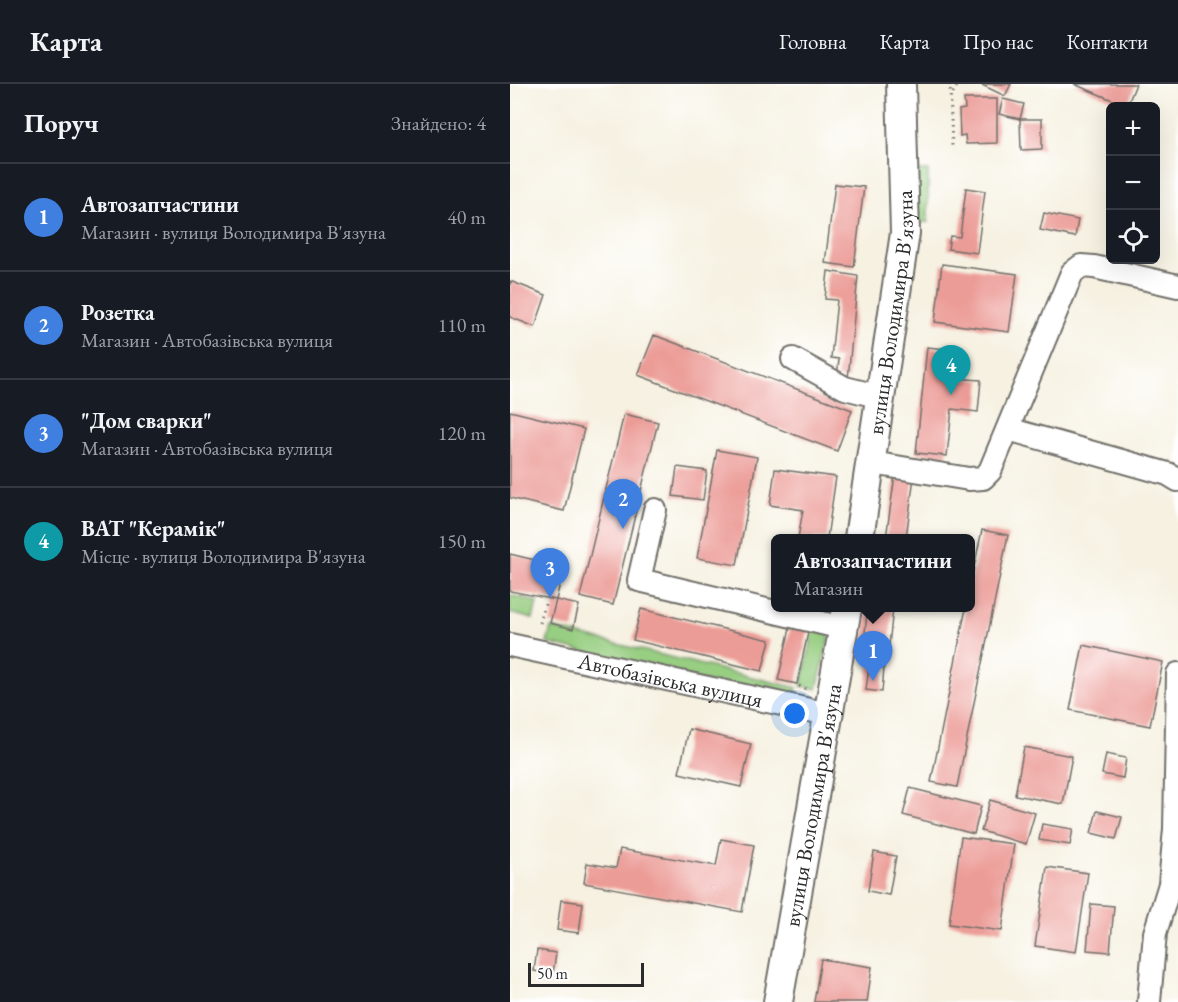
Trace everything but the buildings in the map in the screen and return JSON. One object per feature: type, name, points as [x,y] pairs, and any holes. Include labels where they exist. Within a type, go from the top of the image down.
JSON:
[{"type":"main road","name":"вулиця Володимира В'язуна","points":[[860,534],[905,233],[901,84]]},
{"type":"main road","name":"вулиця Володимира В'язуна","points":[[778,1002],[845,618]]},
{"type":"street","points":[[872,463],[969,479],[983,478],[990,471],[1072,273],[1081,266],[1094,267],[1178,286]]},
{"type":"street","points":[[792,359],[846,388],[881,397]]},
{"type":"street","points":[[1008,429],[1168,474],[1178,480]]},
{"type":"street","points":[[655,510],[639,580],[771,604]]},
{"type":"street","points":[[812,612],[845,618]]},
{"type":"street","name":"Автобазівська вулиця","points":[[510,645],[828,714]]},
{"type":"street","points":[[1149,1002],[1155,933],[1170,884],[1175,829],[1178,674]]},
{"type":"path","points":[[950,84],[952,148]]},
{"type":"path","points":[[952,93],[958,84]]},
{"type":"path","points":[[540,623],[546,601]]},
{"type":"green space","points":[[909,171],[928,171],[928,222],[909,223]]},
{"type":"green space","points":[[510,595],[537,602],[533,619],[510,613]]},
{"type":"green space","points":[[551,628],[797,688],[793,703],[547,643]]},
{"type":"green space","points":[[814,629],[830,633],[817,689],[801,686]]},
{"type":"place","name":"ВАТ \"Керамік\"","points":[[951,395]]},
{"type":"place","name":"Розетка","points":[[623,529]]},
{"type":"place","name":"\"Дом сварки\"","points":[[550,598]]},
{"type":"place","name":"Автозапчастини","points":[[873,681]]}]
